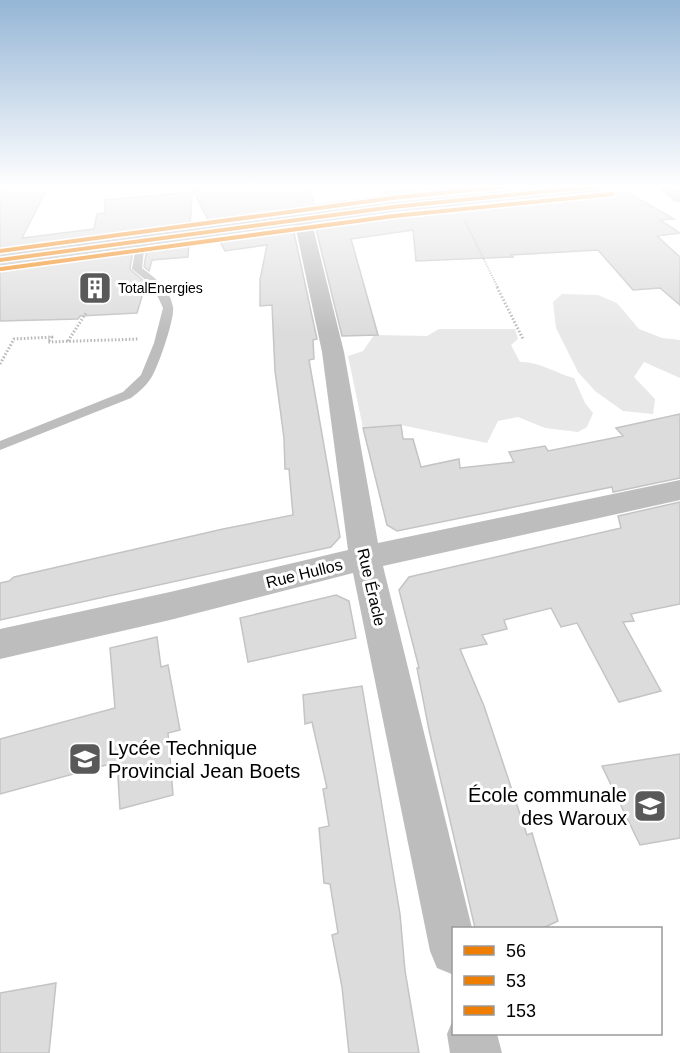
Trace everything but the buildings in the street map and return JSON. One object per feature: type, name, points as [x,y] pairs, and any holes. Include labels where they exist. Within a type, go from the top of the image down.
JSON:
[{"type":"street","points":[[0,260],[198,234]]},
{"type":"street","name":"Rue Éracle","points":[[306,234],[333,351],[365,558],[452,947]]},
{"type":"street","name":"Rue Hullos","points":[[0,644],[170,606],[365,558],[680,490]]},
{"type":"street","points":[[472,1035],[476,1053]]},
{"type":"lane","points":[[0,446],[127,395],[137,388],[147,376],[161,338],[168,308],[157,284],[137,269],[140,242]]},
{"type":"path","points":[[471,234],[523,339]]},
{"type":"path","points":[[68,341],[86,314]]},
{"type":"path","points":[[0,364],[14,339],[52,337],[48,342],[161,338]]},
{"type":"shaded area","points":[[562,294],[598,295],[617,303],[639,329],[662,338],[680,340],[680,378],[644,362],[634,377],[655,399],[653,414],[623,411],[595,391],[578,372],[556,328],[553,302]]},
{"type":"shaded area","points":[[439,329],[515,329],[518,339],[511,345],[520,362],[528,362],[574,378],[585,403],[593,413],[587,427],[578,432],[545,428],[518,417],[498,421],[487,443],[401,425],[363,428],[348,356],[363,351],[374,335],[427,336]]},
{"type":"transit line","name":"153","points":[[0,251],[125,234]]},
{"type":"transit line","name":"56","points":[[0,260],[192,234]]},
{"type":"transit line","name":"53","points":[[1,269],[259,234]]},
{"type":"place","name":"TotalEnergies","points":[[95,288]]},
{"type":"place","name":"Lycée Technique Provincial Jean Boets","points":[[85,759]]},
{"type":"place","name":"École communale des Waroux","points":[[650,806]]}]
